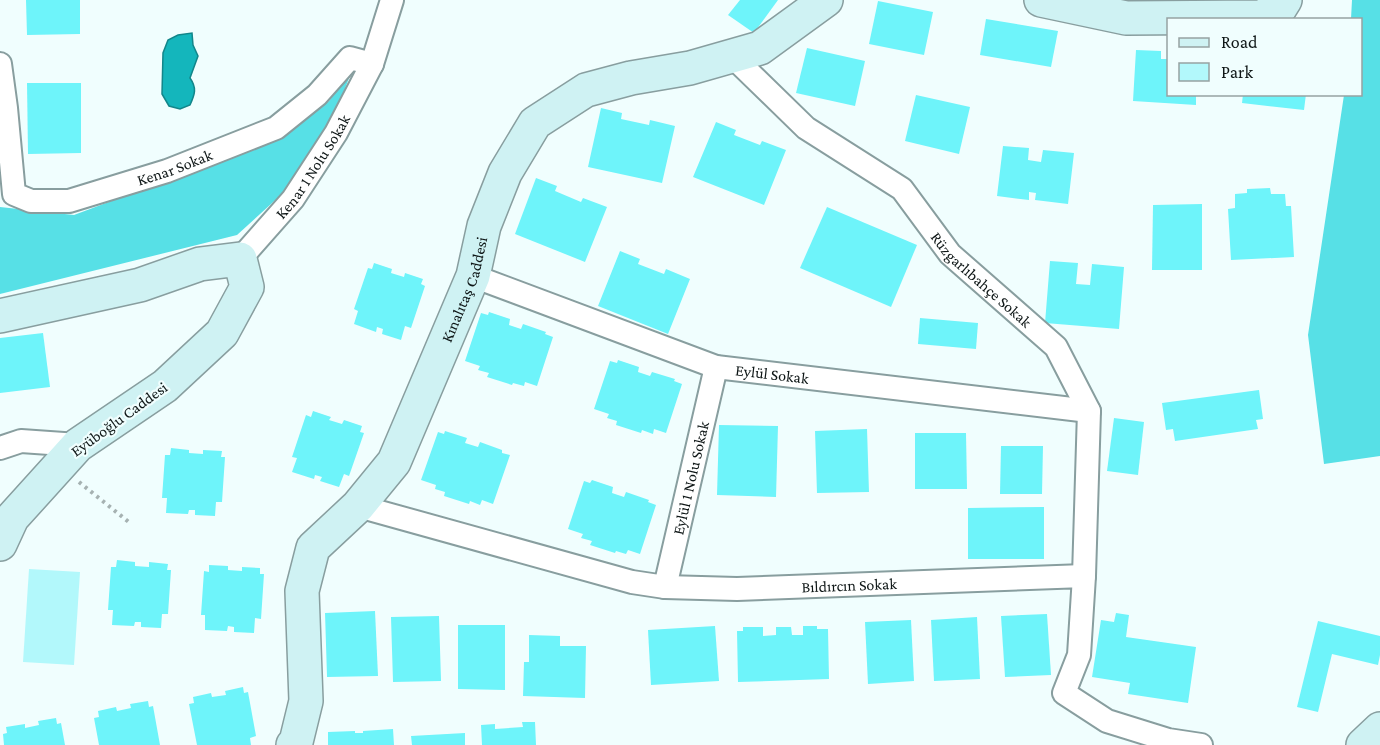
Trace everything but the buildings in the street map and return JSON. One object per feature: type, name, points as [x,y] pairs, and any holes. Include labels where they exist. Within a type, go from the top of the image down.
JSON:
[{"type":"street","points":[[372,64],[392,0]]},
{"type":"street","name":"Kınalıtaş Caddesi","points":[[293,745],[296,742],[306,701],[303,591],[313,548],[358,506],[394,462],[473,276],[484,226],[501,183],[535,123],[586,90],[631,78],[690,68],[760,48],[826,0]]},
{"type":"street","points":[[1041,0],[1126,18],[1261,17],[1280,8],[1284,0]]},
{"type":"street","name":"Rüzgarlıbahçe Sokak","points":[[732,56],[806,128],[902,189],[951,254],[1056,347],[1089,411],[1084,576]]},
{"type":"street","name":"Kenar Sokak","points":[[0,64],[14,194],[30,201],[69,201],[167,171],[276,128],[317,95],[350,58],[372,64]]},
{"type":"street","name":"Kenar 1 Nolu Sokak","points":[[240,259],[292,199],[336,133],[372,64]]},
{"type":"street","points":[[0,316],[140,285],[200,264],[240,259]]},
{"type":"street","name":"Eyüboğlu Caddesi","points":[[0,544],[12,518],[68,455],[165,386],[222,333],[247,287],[240,259]]},
{"type":"street","name":"Eylül Sokak","points":[[473,276],[716,368],[1089,411]]},
{"type":"street","name":"Eylül 1 Nolu Sokak","points":[[666,587],[716,368]]},
{"type":"street","points":[[0,448],[21,441],[68,455]]},
{"type":"street","name":"Bıldırcın Sokak","points":[[358,506],[632,582],[666,587],[736,589],[1084,576]]},
{"type":"street","points":[[1084,576],[1078,655],[1064,693],[1107,721],[1168,740],[1201,745]]},
{"type":"street","points":[[1363,745],[1380,729]]},
{"type":"path","points":[[68,455],[130,523]]},
{"type":"green space","points":[[29,569],[80,572],[74,665],[23,662]]},
{"type":"shaded area","points":[[1352,0],[1380,0],[1380,456],[1324,464],[1308,335],[1344,96],[1362,96],[1362,18],[1351,18]]},
{"type":"shaded area","points":[[192,33],[193,45],[198,56],[190,78],[194,85],[194,94],[190,105],[180,109],[169,106],[162,94],[163,53],[168,40],[178,35]]},
{"type":"shaded area","points":[[351,73],[334,117],[282,194],[237,235],[0,294],[0,207],[74,215],[272,141],[329,101]]}]
